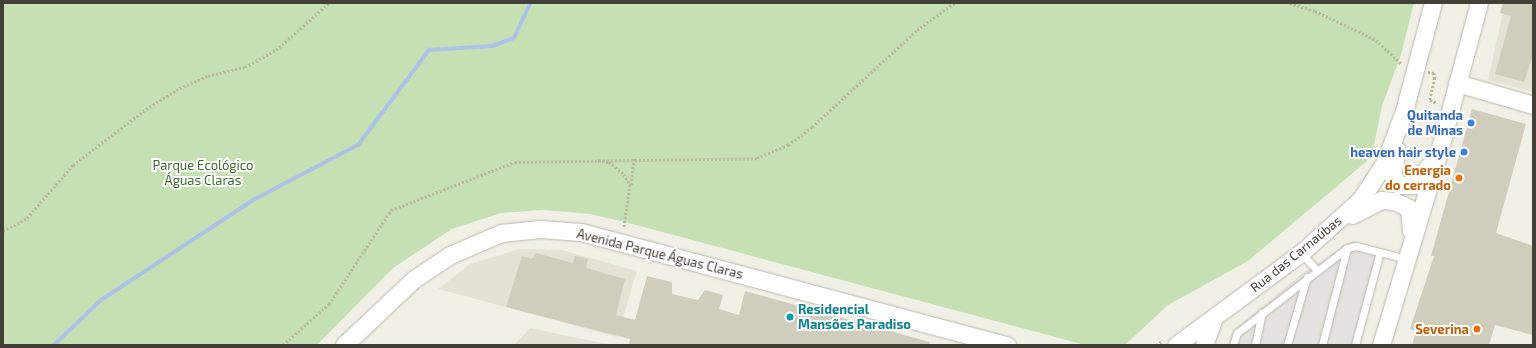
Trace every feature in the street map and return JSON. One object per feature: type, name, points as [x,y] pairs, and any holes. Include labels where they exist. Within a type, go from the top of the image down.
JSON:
[{"type":"street","name":"Rua das Carnaúbas","points":[[1172,341],[1214,318],[1301,253],[1328,232],[1361,199],[1385,162],[1404,111],[1405,65],[1434,3]]},
{"type":"street","points":[[1469,32],[1471,3]]},
{"type":"street","points":[[1381,345],[1439,152],[1469,32],[1479,3]]},
{"type":"street","points":[[1457,83],[1533,105]]},
{"type":"street","points":[[1404,111],[1393,167],[1394,180],[1404,187],[1415,185],[1439,152]]},
{"type":"street","points":[[1328,232],[1362,208],[1381,200],[1394,201],[1409,208],[1411,213],[1408,256]]},
{"type":"street","name":"Avenida Parque Águas Claras","points":[[344,345],[414,279],[450,255],[483,238],[501,232],[547,230],[581,232],[1007,345]]},
{"type":"street","points":[[1204,345],[1214,318]]},
{"type":"lane","points":[[1233,345],[1237,333],[1316,270],[1347,248],[1356,246],[1380,252],[1408,256]]},
{"type":"lane","points":[[1322,345],[1347,248]]},
{"type":"lane","points":[[1355,345],[1380,252]]},
{"type":"lane","points":[[1301,253],[1316,270]]},
{"type":"lane","points":[[1287,345],[1307,277]]},
{"type":"lane","points":[[1255,345],[1262,313]]},
{"type":"path","points":[[3,231],[27,218],[73,165],[146,109],[176,90],[208,76],[244,67],[276,50],[329,3]]},
{"type":"path","points":[[283,345],[328,304],[391,210],[515,162],[634,158],[758,158],[788,145],[812,127],[917,30],[954,3]]},
{"type":"path","points":[[1290,3],[1315,11],[1376,40],[1405,65],[1434,73],[1430,100],[1451,107]]},
{"type":"path","points":[[621,243],[634,158]]},
{"type":"path","points":[[594,159],[609,162],[624,174],[630,185]]},
{"type":"path","points":[[1156,345],[1172,341]]},
{"type":"shaded area","points":[[1505,3],[1533,3],[1533,92],[1488,80]]},
{"type":"shaded area","points":[[1352,241],[1385,249],[1359,345],[1228,345],[1233,330],[1304,272]]},
{"type":"shaded area","points":[[520,249],[562,250],[637,271],[617,337],[438,289],[470,264]]},
{"type":"shaded area","points":[[530,328],[612,345],[514,345]]},
{"type":"green space","name":"Parque Ecológico Águas Claras","points":[[3,3],[1414,3],[1401,55],[1382,106],[1373,150],[1366,162],[1248,261],[1168,305],[1125,345],[1085,345],[625,222],[590,214],[543,210],[501,213],[452,229],[393,268],[317,345],[3,345]]},
{"type":"building","points":[[1503,3],[1533,3],[1533,55],[1524,82],[1495,74],[1511,16],[1500,13]]},
{"type":"building","points":[[1472,109],[1526,124],[1496,233],[1533,246],[1533,335],[1495,325],[1489,345],[1412,345],[1416,331],[1410,329],[1434,256],[1431,256]]},
{"type":"building","points":[[536,253],[573,263],[575,256],[588,259],[586,268],[625,279],[616,315],[635,320],[647,276],[672,282],[672,294],[698,300],[705,290],[723,295],[719,309],[739,315],[745,291],[930,342],[929,345],[629,345],[630,339],[506,307],[522,256],[532,259]]},
{"type":"waterway","points":[[54,345],[101,300],[255,199],[358,145],[429,50],[492,46],[514,38],[530,3]]},
{"type":"place","name":"Quitanda de Minas","points":[[1471,123]]},
{"type":"place","name":"heaven hair style","points":[[1464,152]]},
{"type":"place","name":"Energia do cerrado","points":[[1459,178]]},
{"type":"place","name":"Residencial Mansões Paradiso","points":[[790,317]]},
{"type":"place","name":"Severina","points":[[1477,329]]}]
